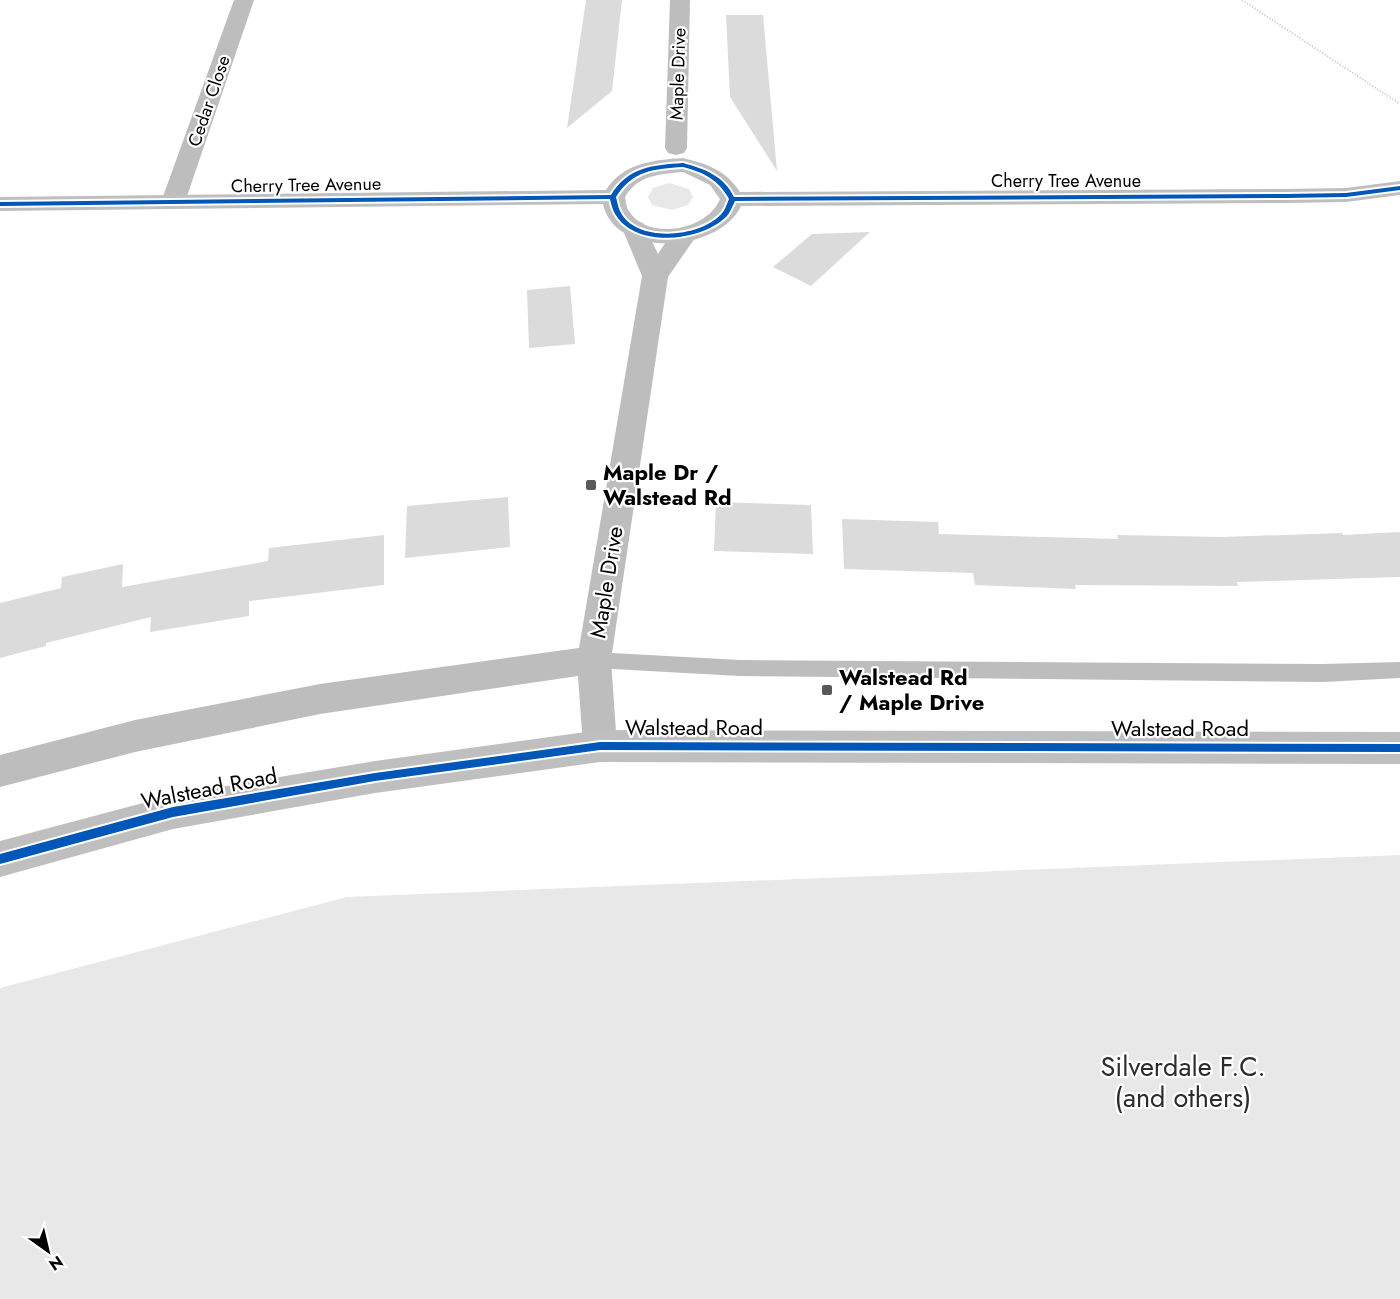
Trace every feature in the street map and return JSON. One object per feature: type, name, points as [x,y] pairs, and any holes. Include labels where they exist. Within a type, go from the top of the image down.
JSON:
[{"type":"street","name":"Cedar Close","points":[[174,202],[244,0]]},
{"type":"street","name":"Maple Drive","points":[[676,148],[680,0]]},
{"type":"street","name":"Maple Drive","points":[[613,197],[627,177],[650,167],[676,148]]},
{"type":"street","name":"Maple Drive","points":[[676,148],[727,186],[732,199]]},
{"type":"street","name":"Maple Drive","points":[[650,167],[683,165],[707,171]]},
{"type":"street","name":"Cherry Tree Avenue","points":[[732,199],[1296,196],[1346,195],[1400,188]]},
{"type":"street","name":"Cherry Tree Avenue","points":[[0,204],[613,197]]},
{"type":"street","points":[[613,197],[618,214],[634,228],[654,234],[685,235],[705,229],[725,214],[732,199]]},
{"type":"street","points":[[634,228],[655,276]]},
{"type":"street","name":"Maple Drive","points":[[600,746],[594,660],[655,276],[685,235]]},
{"type":"street","points":[[0,771],[135,736],[320,699],[594,660]]},
{"type":"street","name":"Walstead Road","points":[[0,859],[173,812],[375,777],[600,746],[1400,748]]},
{"type":"lane","points":[[594,660],[740,668],[1323,673],[1400,670]]},
{"type":"path","points":[[1242,0],[1400,104]]},
{"type":"green space","points":[[669,183],[689,189],[693,197],[688,205],[672,210],[652,205],[648,197],[653,188]]},
{"type":"green space","name":"Silverdale F.C. (and others)","points":[[1400,855],[1400,1299],[0,1299],[0,988],[347,897]]},
{"type":"building","points":[[586,0],[622,0],[612,91],[567,128]]},
{"type":"building","points":[[726,15],[763,15],[777,171],[730,97]]},
{"type":"building","points":[[870,232],[811,286],[773,267],[812,234]]},
{"type":"building","points":[[570,286],[575,344],[529,348],[527,290]]},
{"type":"building","points":[[508,497],[510,547],[405,558],[407,506]]},
{"type":"building","points":[[716,502],[811,505],[813,554],[714,551]]},
{"type":"building","points":[[842,519],[938,522],[939,534],[1118,539],[1117,535],[1222,537],[1400,532],[1400,577],[1237,582],[1238,586],[1075,585],[1076,589],[975,585],[973,573],[844,569]]},
{"type":"building","points":[[384,535],[384,585],[249,601],[249,616],[150,632],[151,617],[46,643],[46,646],[0,658],[0,603],[61,588],[62,577],[123,564],[122,587],[268,561],[269,548]]},
{"type":"cycle path","points":[[683,165],[699,169],[712,176],[728,191],[732,199],[729,207],[724,215],[714,223],[686,234],[656,235],[641,232],[629,225],[618,213],[613,197],[626,180],[652,168],[683,165]]},
{"type":"cycle path","points":[[732,199],[1286,196],[1346,195],[1400,188]]},
{"type":"cycle path","points":[[0,204],[613,197]]},
{"type":"cycle path","points":[[0,859],[173,812],[375,777],[600,746],[1400,748]]},
{"type":"place","name":"Maple Dr / Walstead Rd","points":[[591,485]]},
{"type":"place","name":"Walstead Rd / Maple Drive","points":[[827,690]]}]
